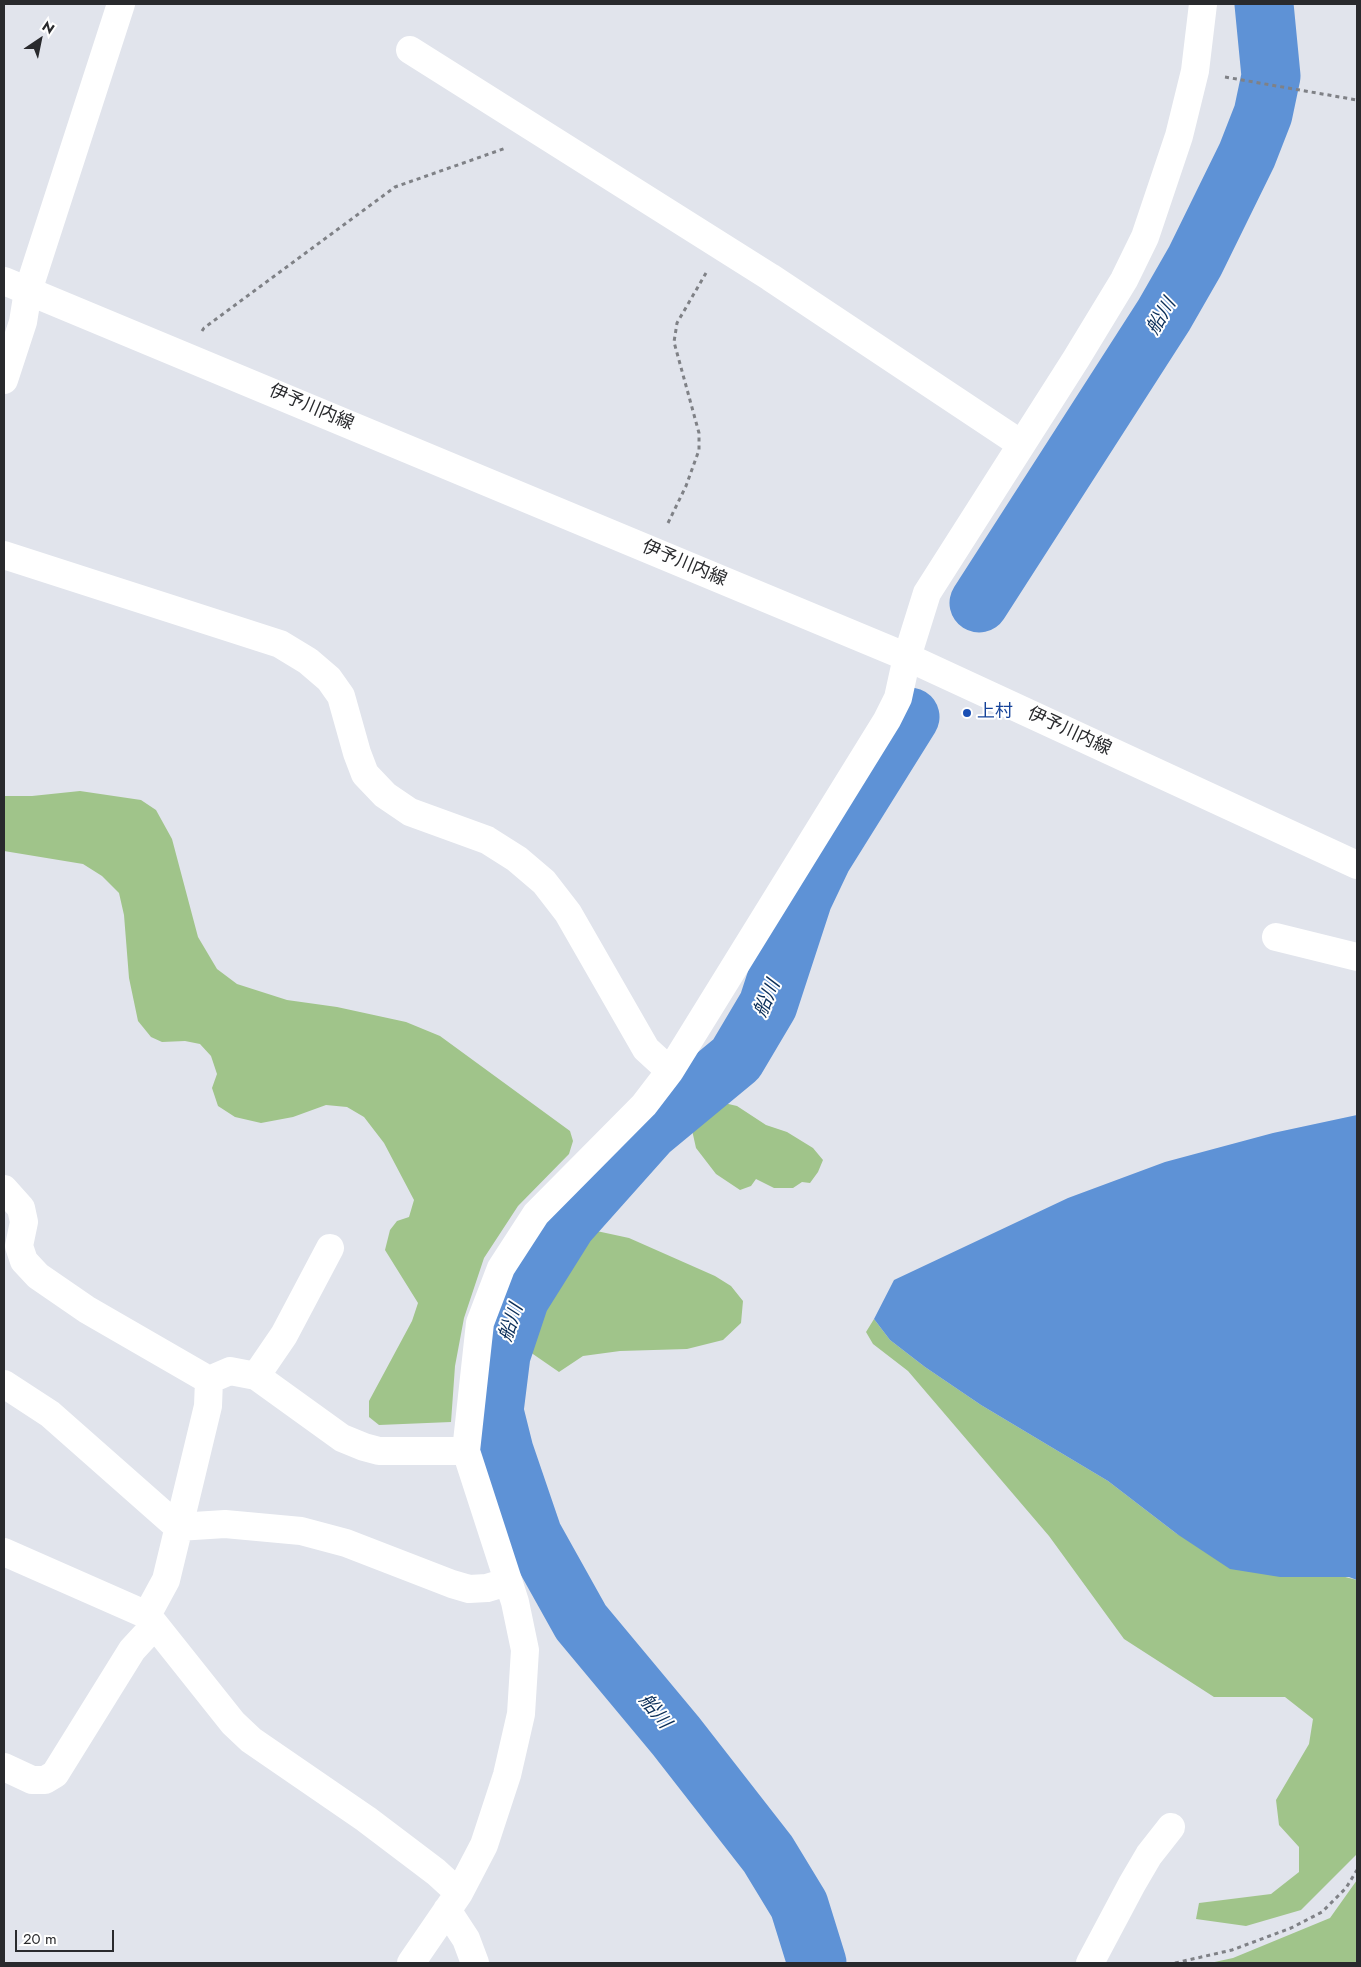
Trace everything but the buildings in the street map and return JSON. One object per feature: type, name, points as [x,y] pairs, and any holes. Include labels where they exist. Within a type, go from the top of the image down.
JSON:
[{"type":"street","points":[[4,380],[22,322],[16,286],[121,4]]},
{"type":"street","points":[[411,1963],[453,1901],[484,1844],[507,1775],[521,1714],[526,1650],[514,1602],[466,1451],[480,1323],[500,1268],[536,1214],[644,1105],[670,1072],[887,720],[898,698],[907,657],[927,593],[1081,351],[1124,280],[1146,237],[1179,136],[1195,71],[1203,4]]},
{"type":"street","points":[[410,50],[723,247],[1021,444]]},
{"type":"street","name":"伊予川内線","points":[[16,286],[907,657],[1357,865]]},
{"type":"street","points":[[4,555],[280,644],[308,661],[329,679],[341,696],[357,753],[366,774],[385,795],[410,812],[486,840],[517,859],[544,882],[568,913],[646,1049],[670,1072]]},
{"type":"street","points":[[1276,937],[1357,957]]},
{"type":"street","points":[[4,1189],[21,1208],[24,1222],[19,1246],[24,1261],[38,1276],[86,1309],[209,1380]]},
{"type":"street","points":[[256,1376],[284,1334],[330,1248]]},
{"type":"street","points":[[209,1380],[230,1371],[256,1376],[342,1438],[364,1447],[379,1451],[466,1451]]},
{"type":"street","points":[[4,1767],[32,1780],[45,1780],[55,1774],[151,1620],[166,1580],[208,1406],[209,1380]]},
{"type":"street","points":[[4,1384],[50,1414],[178,1527],[225,1524],[301,1530],[346,1543],[469,1589],[487,1588],[507,1582]]},
{"type":"street","points":[[4,1552],[151,1620],[233,1723],[251,1740],[366,1819],[436,1872],[453,1901],[475,1963]]},
{"type":"street","points":[[1090,1963],[1149,1855],[1171,1827]]},
{"type":"path","points":[[1195,71],[1357,100]]},
{"type":"path","points":[[189,358],[204,328],[395,187],[485,154],[548,136]]},
{"type":"path","points":[[653,551],[686,486],[699,450],[699,433],[674,342],[677,323],[689,300],[723,247]]},
{"type":"path","points":[[1175,1963],[1232,1950],[1291,1928],[1322,1912],[1346,1888],[1357,1870]]},
{"type":"green space","points":[[80,791],[141,800],[156,810],[172,839],[198,937],[217,969],[237,984],[287,1000],[337,1007],[406,1022],[440,1036],[570,1131],[573,1141],[569,1154],[518,1206],[484,1258],[464,1318],[455,1366],[451,1422],[379,1425],[369,1417],[369,1401],[412,1321],[418,1303],[385,1250],[390,1230],[397,1221],[409,1217],[414,1200],[384,1143],[364,1117],[347,1107],[326,1105],[293,1117],[261,1123],[235,1117],[218,1106],[212,1088],[217,1074],[211,1056],[200,1044],[185,1041],[162,1042],[151,1037],[138,1021],[129,978],[124,915],[119,893],[102,876],[83,864],[4,851],[4,796],[32,796]]},
{"type":"green space","points":[[724,1103],[737,1106],[766,1125],[787,1132],[813,1148],[823,1160],[818,1172],[810,1183],[802,1182],[793,1188],[774,1188],[756,1179],[751,1186],[740,1190],[716,1174],[696,1148],[692,1130]]},
{"type":"green space","points":[[592,1230],[629,1238],[715,1276],[731,1286],[743,1301],[741,1323],[723,1340],[687,1349],[620,1351],[583,1356],[559,1372],[530,1352],[529,1335],[536,1309],[556,1274]]},
{"type":"green space","points":[[874,1319],[890,1340],[925,1367],[981,1405],[1108,1481],[1177,1534],[1357,1580],[1357,1854],[1301,1910],[1246,1926],[1196,1919],[1199,1903],[1271,1894],[1299,1872],[1299,1847],[1279,1825],[1276,1800],[1309,1744],[1313,1719],[1285,1697],[1214,1697],[1124,1639],[1049,1536],[908,1371],[873,1344],[866,1332]]},
{"type":"green space","points":[[1357,1880],[1357,1963],[1210,1963],[1233,1958],[1330,1918]]},
{"type":"water","points":[[1357,1115],[1357,1580],[1349,1577],[1280,1577],[1230,1569],[1177,1534],[1108,1481],[981,1405],[925,1367],[890,1340],[874,1319],[894,1280],[1068,1198],[1165,1162],[1273,1133]]},
{"type":"waterway","name":"船川","points":[[979,603],[1164,315],[1195,261],[1247,155],[1263,114],[1271,76],[1264,4]]},
{"type":"waterway","name":"船川","points":[[817,1963],[799,1905],[768,1854],[676,1736],[581,1622],[533,1536],[504,1451],[494,1411],[501,1355],[520,1298],[567,1223],[649,1131],[736,1059],[768,1005],[803,898],[822,858],[910,717]]},
{"type":"place","name":"上村","points":[[967,713]]}]
